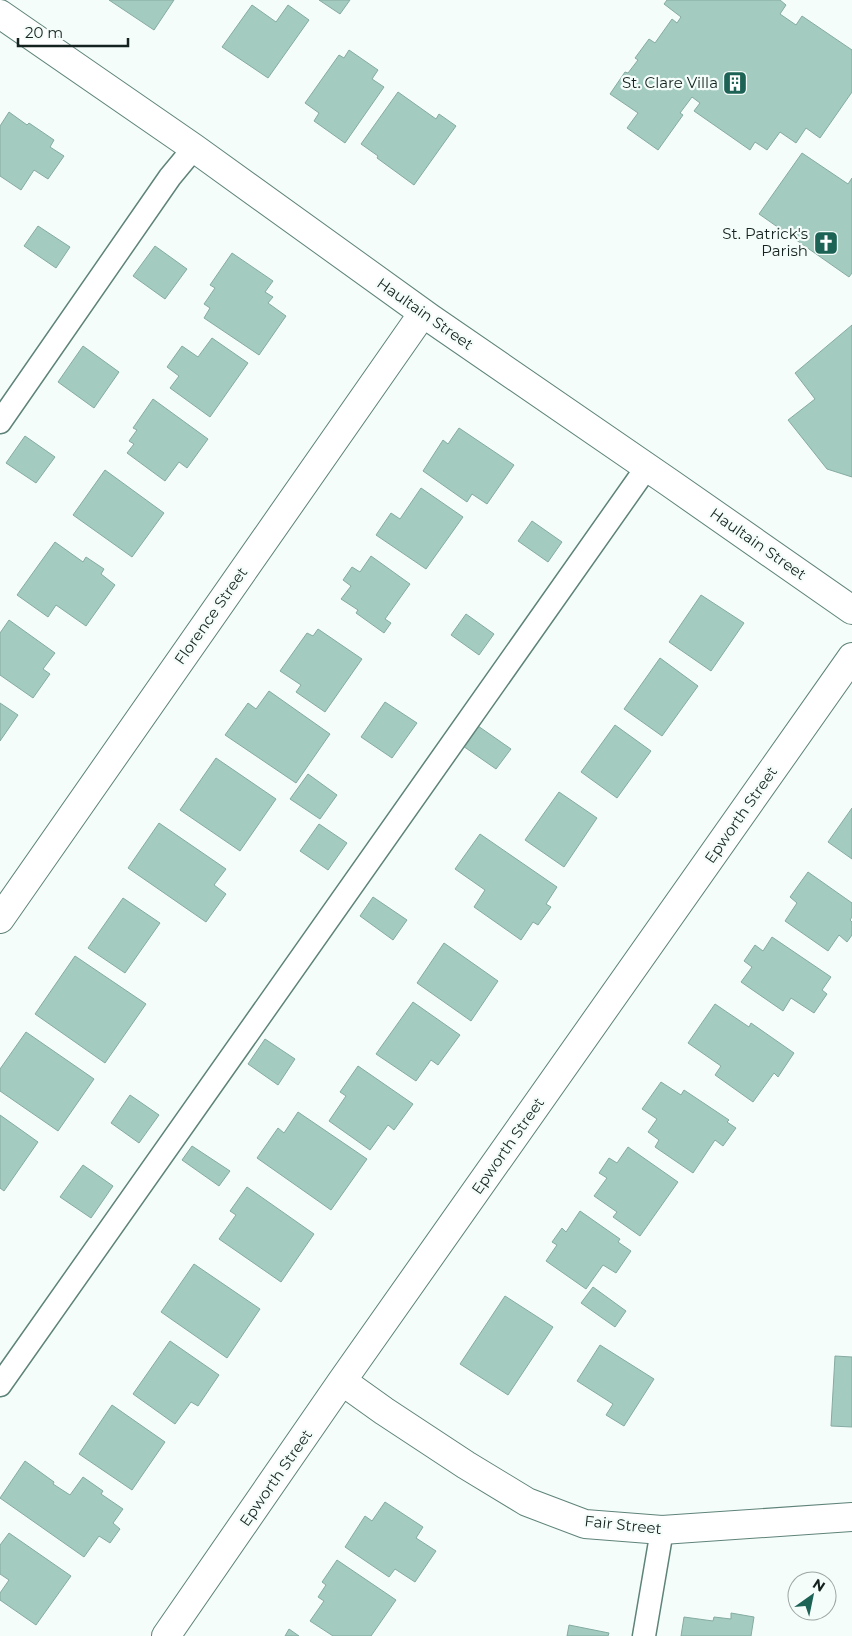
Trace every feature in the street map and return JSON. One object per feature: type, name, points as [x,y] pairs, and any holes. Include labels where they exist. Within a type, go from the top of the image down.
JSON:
[{"type":"street","name":"Haultain Street","points":[[0,14],[194,148],[423,312],[852,610]]},
{"type":"street","name":"Florence Street","points":[[0,919],[423,312]]},
{"type":"street","name":"Epworth Street","points":[[166,1636],[342,1381],[852,657]]},
{"type":"street","name":"Fair Street","points":[[342,1381],[466,1465],[527,1502],[585,1524],[662,1530],[852,1517]]},
{"type":"lane","points":[[0,422],[170,176],[194,148]]},
{"type":"lane","points":[[0,1386],[647,467]]},
{"type":"lane","points":[[644,1636],[662,1530]]},
{"type":"building","points":[[109,0],[174,0],[154,30]]},
{"type":"building","points":[[319,0],[350,0],[340,14]]},
{"type":"building","name":"St. Clare Villa","points":[[667,0],[780,0],[786,5],[780,14],[796,25],[802,16],[852,50],[852,92],[820,138],[806,128],[796,143],[780,132],[767,150],[755,142],[750,150],[694,111],[700,103],[692,97],[680,113],[683,115],[658,150],[627,128],[638,113],[610,94],[625,72],[628,73],[638,60],[635,58],[649,39],[655,43],[672,19],[677,23],[681,17],[664,4]]},
{"type":"building","points":[[252,5],[276,22],[288,5],[309,20],[268,78],[222,47]]},
{"type":"building","points":[[349,50],[378,70],[372,79],[384,87],[345,143],[314,121],[319,113],[305,103],[339,55],[344,58]]},
{"type":"building","points":[[398,92],[436,119],[439,114],[456,126],[414,185],[361,144]]},
{"type":"building","points":[[9,112],[27,125],[29,123],[54,140],[50,147],[64,156],[48,179],[34,170],[21,190],[0,176],[0,126]]},
{"type":"building","name":"St. Patrick's Parish","points":[[802,153],[848,184],[852,178],[852,273],[849,277],[759,214]]},
{"type":"building","points":[[38,226],[70,247],[56,268],[24,246]]},
{"type":"building","points":[[155,246],[187,269],[165,299],[133,276]]},
{"type":"building","points":[[232,253],[273,281],[265,292],[273,297],[268,303],[286,316],[259,355],[204,318],[210,308],[204,304],[215,288],[210,285]]},
{"type":"building","points":[[852,325],[852,477],[827,469],[788,420],[815,399],[795,373]]},
{"type":"building","points":[[212,338],[248,363],[210,417],[170,388],[179,376],[167,367],[182,346],[198,357]]},
{"type":"building","points":[[83,346],[119,372],[94,408],[58,382]]},
{"type":"building","points":[[153,399],[208,439],[187,468],[179,462],[165,481],[127,453],[134,444],[129,441],[137,430],[133,428]]},
{"type":"building","points":[[459,428],[514,465],[487,504],[472,494],[467,502],[423,471],[443,440],[448,444]]},
{"type":"building","points":[[25,436],[55,457],[36,483],[6,463]]},
{"type":"building","points":[[105,470],[164,513],[132,557],[73,515]]},
{"type":"building","points":[[421,488],[463,517],[426,569],[376,535],[391,513],[400,519]]},
{"type":"building","points":[[532,521],[562,542],[548,562],[518,541]]},
{"type":"building","points":[[55,542],[83,562],[86,557],[104,569],[101,574],[115,585],[86,626],[56,605],[48,617],[17,595]]},
{"type":"building","points":[[371,556],[410,584],[385,619],[391,623],[384,633],[356,613],[358,610],[341,599],[351,586],[343,580],[352,567],[360,572]]},
{"type":"building","points":[[701,595],[744,623],[711,671],[669,642]]},
{"type":"building","points":[[466,614],[494,634],[479,655],[451,635]]},
{"type":"building","points":[[9,620],[55,653],[43,669],[50,674],[33,698],[0,675],[0,633]]},
{"type":"building","points":[[318,629],[362,659],[325,712],[296,692],[301,685],[280,671],[307,633],[313,636]]},
{"type":"building","points":[[660,658],[698,686],[662,736],[624,709]]},
{"type":"building","points":[[269,691],[330,734],[296,783],[225,735],[248,703],[256,709]]},
{"type":"building","points":[[385,702],[417,723],[392,758],[361,737]]},
{"type":"building","points":[[0,703],[18,715],[0,741]]},
{"type":"building","points":[[615,725],[651,751],[617,798],[581,772]]},
{"type":"building","points":[[478,726],[511,749],[496,769],[463,746]]},
{"type":"building","points":[[216,758],[276,799],[240,851],[180,810]]},
{"type":"building","points":[[308,774],[337,795],[320,819],[290,799]]},
{"type":"building","points":[[559,792],[597,818],[564,867],[525,840]]},
{"type":"building","points":[[852,808],[852,859],[828,842]]},
{"type":"building","points":[[159,823],[226,869],[214,885],[226,894],[206,922],[128,868]]},
{"type":"building","points":[[319,824],[347,843],[328,870],[300,851]]},
{"type":"building","points":[[480,834],[557,887],[546,904],[551,907],[538,925],[533,922],[521,940],[474,907],[485,890],[455,869]]},
{"type":"building","points":[[808,872],[852,903],[852,917],[850,920],[852,922],[852,935],[847,942],[839,935],[828,951],[785,921],[797,903],[790,897]]},
{"type":"building","points":[[373,897],[407,920],[393,940],[360,916]]},
{"type":"building","points":[[123,898],[160,923],[125,973],[88,948]]},
{"type":"building","points":[[772,937],[831,977],[822,990],[827,994],[814,1013],[791,998],[783,1011],[741,982],[752,967],[744,961],[755,945],[763,951]]},
{"type":"building","points":[[444,943],[498,981],[471,1021],[417,983]]},
{"type":"building","points":[[75,956],[146,1004],[105,1063],[35,1014]]},
{"type":"building","points":[[413,1002],[460,1035],[438,1065],[431,1060],[416,1081],[376,1054]]},
{"type":"building","points":[[715,1004],[749,1027],[751,1023],[794,1053],[778,1077],[774,1073],[753,1102],[715,1075],[721,1066],[688,1043]]},
{"type":"building","points":[[26,1032],[94,1079],[58,1131],[0,1091],[0,1069]]},
{"type":"building","points":[[265,1039],[295,1059],[278,1085],[248,1064]]},
{"type":"building","points":[[358,1066],[413,1104],[394,1130],[388,1125],[370,1150],[329,1121],[346,1096],[340,1092]]},
{"type":"building","points":[[661,1082],[681,1095],[684,1090],[729,1120],[727,1122],[736,1128],[723,1146],[715,1140],[693,1173],[655,1147],[659,1140],[648,1132],[657,1119],[642,1109]]},
{"type":"building","points":[[130,1095],[159,1115],[139,1143],[111,1123]]},
{"type":"building","points":[[298,1112],[367,1159],[331,1210],[257,1158],[278,1128],[284,1133]]},
{"type":"building","points":[[0,1115],[38,1142],[4,1191],[0,1188]]},
{"type":"building","points":[[192,1146],[230,1171],[219,1186],[182,1160]]},
{"type":"building","points":[[628,1147],[678,1182],[640,1236],[613,1217],[617,1212],[594,1196],[607,1178],[599,1173],[609,1158],[617,1163]]},
{"type":"building","points":[[83,1165],[113,1186],[91,1218],[60,1197]]},
{"type":"building","points":[[247,1187],[314,1234],[281,1282],[219,1239],[236,1215],[230,1211]]},
{"type":"building","points":[[580,1211],[620,1239],[618,1242],[631,1251],[616,1273],[603,1265],[586,1289],[546,1261],[557,1245],[552,1242],[562,1228],[566,1232]]},
{"type":"building","points":[[194,1264],[260,1309],[227,1358],[161,1312]]},
{"type":"building","points":[[593,1287],[626,1311],[615,1327],[581,1303]]},
{"type":"building","points":[[505,1296],[553,1327],[508,1395],[460,1364]]},
{"type":"building","points":[[170,1341],[219,1375],[198,1406],[191,1402],[175,1424],[133,1394]]},
{"type":"building","points":[[600,1345],[654,1379],[624,1426],[606,1415],[613,1404],[577,1381]]},
{"type":"building","points":[[835,1356],[852,1357],[852,1427],[831,1426]]},
{"type":"building","points":[[112,1405],[165,1442],[132,1490],[79,1454]]},
{"type":"building","points":[[25,1461],[70,1495],[83,1477],[103,1491],[101,1494],[123,1509],[113,1523],[120,1529],[110,1543],[99,1536],[84,1557],[0,1498]]},
{"type":"building","points":[[385,1502],[423,1527],[416,1538],[436,1551],[415,1582],[395,1569],[389,1577],[345,1547],[365,1516],[372,1521]]},
{"type":"building","points":[[9,1533],[71,1576],[36,1625],[0,1600],[0,1593],[9,1580],[0,1574],[0,1545]]},
{"type":"building","points":[[337,1560],[396,1600],[371,1636],[333,1636],[310,1621],[324,1601],[318,1597],[326,1585],[322,1582]]},
{"type":"building","points":[[731,1613],[754,1617],[751,1636],[681,1636],[684,1617],[713,1621],[714,1617],[731,1619]]},
{"type":"building","points":[[569,1625],[609,1633],[608,1636],[567,1636]]},
{"type":"building","points":[[289,1629],[299,1636],[285,1636]]},
{"type":"place","name":"St. Clare Villa","points":[[735,83]]},
{"type":"place","name":"St. Patrick's Parish","points":[[826,243]]}]
